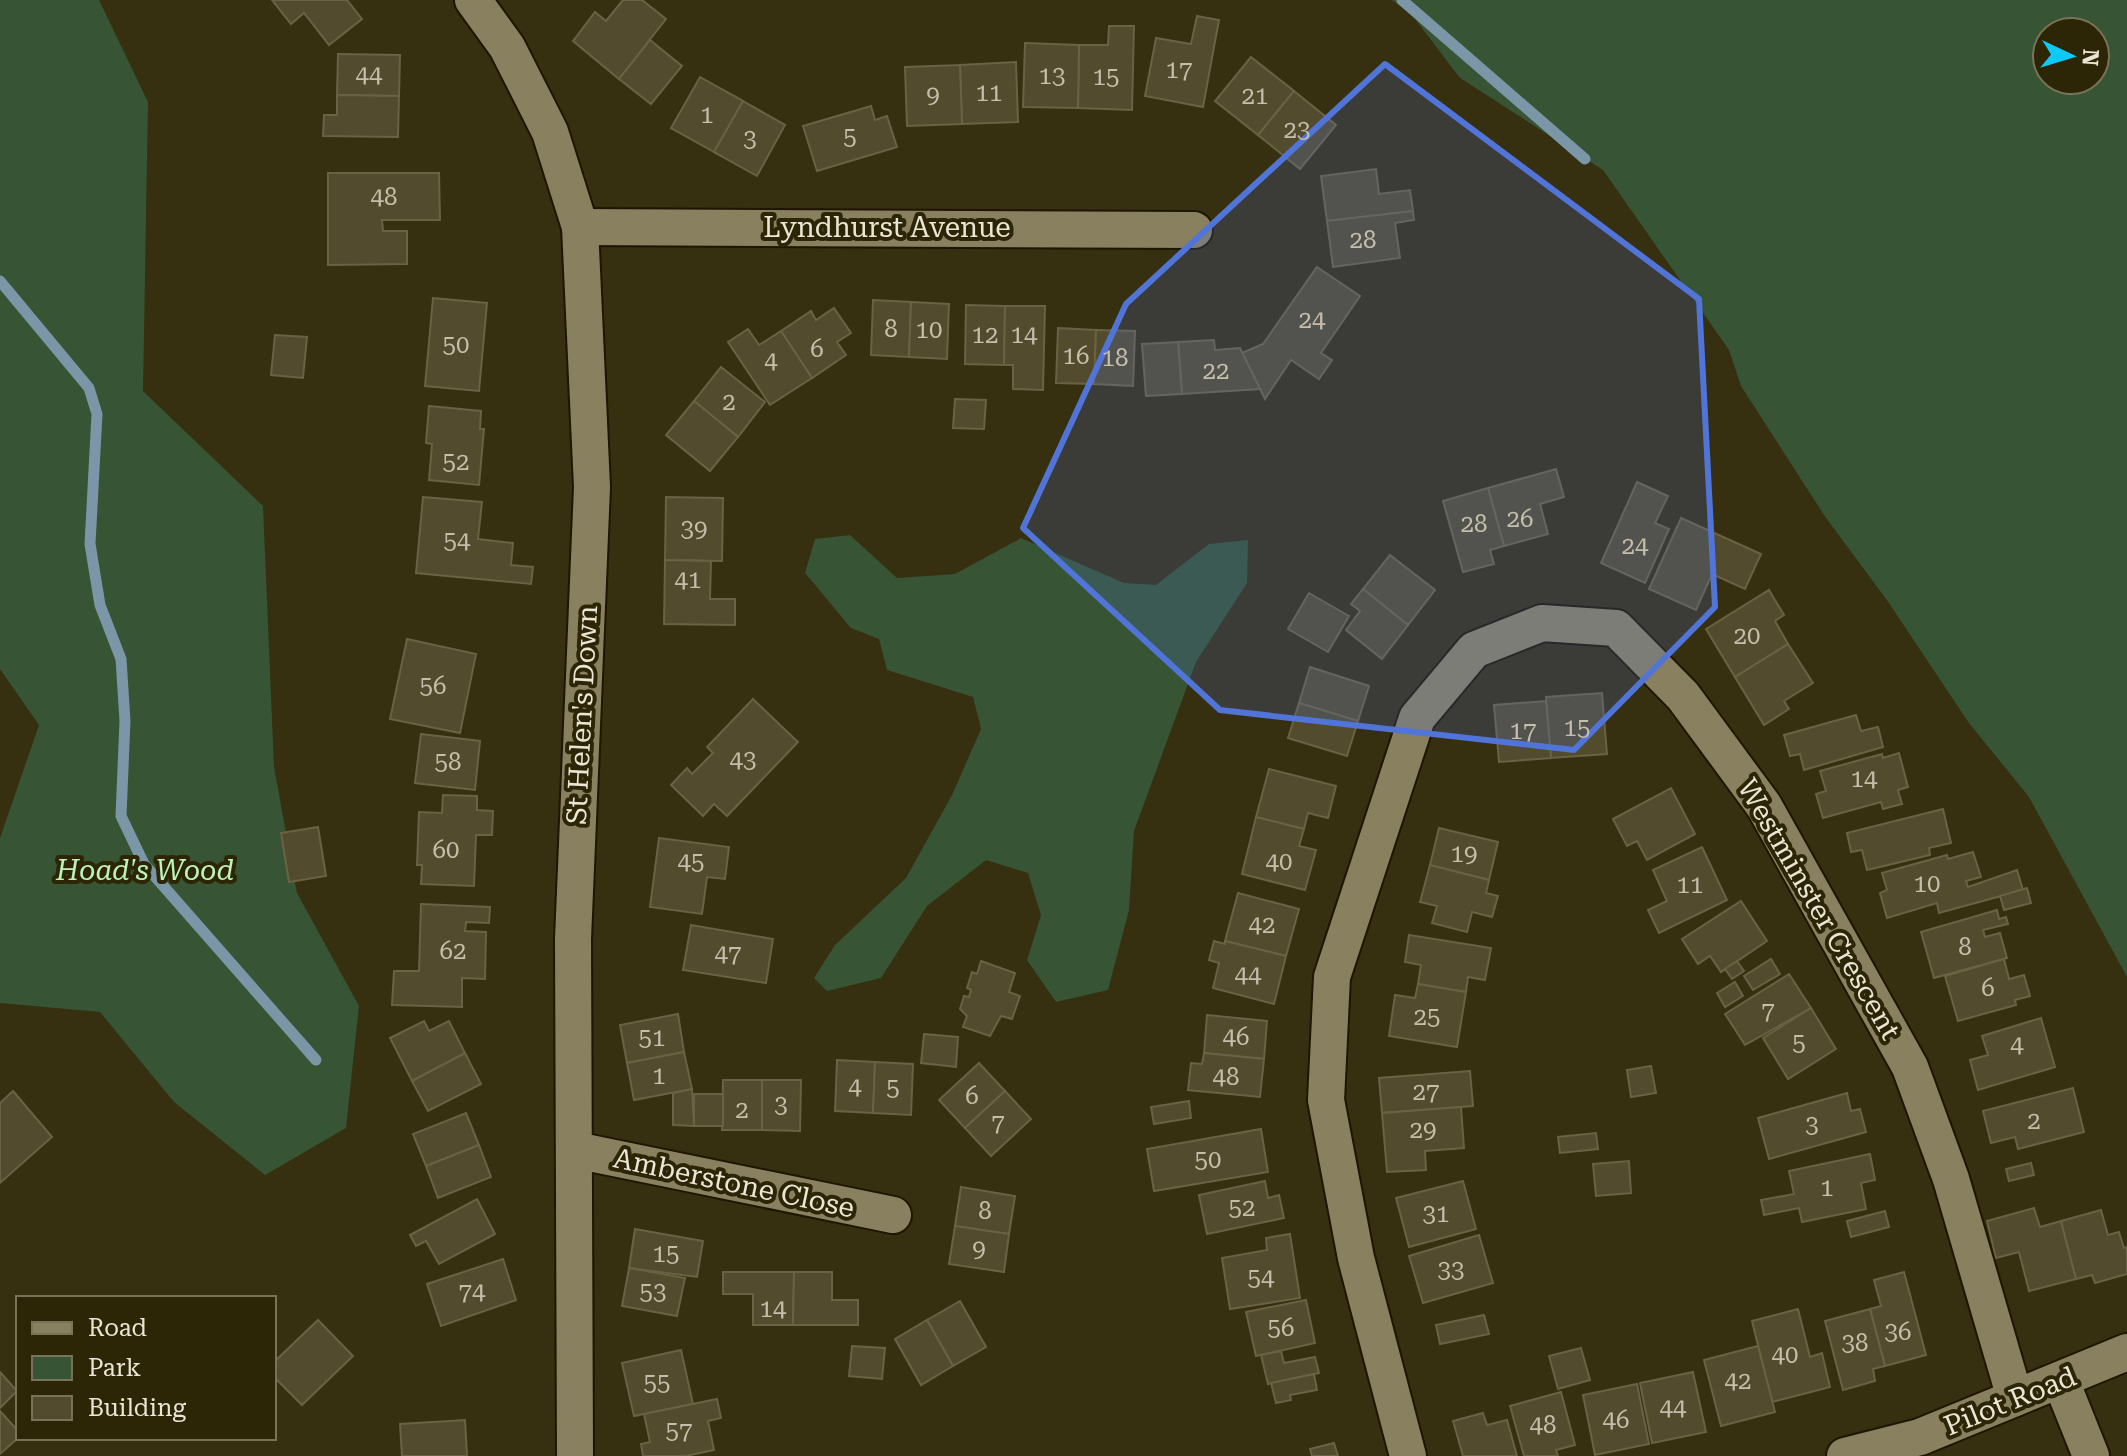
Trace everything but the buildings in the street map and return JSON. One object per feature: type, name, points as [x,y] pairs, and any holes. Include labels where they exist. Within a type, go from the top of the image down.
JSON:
[{"type":"street","name":"St Helen's Down","points":[[473,0],[507,47],[550,132],[580,227],[592,487],[573,939],[575,1456]]},
{"type":"street","name":"Lyndhurst Avenue","points":[[580,227],[1194,230]]},
{"type":"street","name":"Westminster Crescent","points":[[1408,1456],[1356,1258],[1326,1100],[1332,977],[1417,718],[1474,650],[1542,623],[1616,628],[1683,696],[1764,806],[1910,1067],[1951,1179],[2015,1398]]},
{"type":"street","name":"Amberstone Close","points":[[575,1150],[893,1215]]},
{"type":"street","name":"Pilot Road","points":[[1845,1456],[1920,1437],[2127,1352]]},
{"type":"street","points":[[2061,1381],[2091,1456]]},
{"type":"highlighted area","points":[[1385,64],[1699,299],[1715,607],[1574,750],[1220,710],[1023,528],[1126,304]]},
{"type":"green space","name":"Hoad's Wood","points":[[0,0],[99,0],[148,102],[143,391],[263,506],[274,767],[297,893],[359,1006],[346,1128],[265,1175],[174,1102],[100,1012],[0,1003],[0,838],[39,725],[0,669]]},
{"type":"green space","points":[[1392,0],[2127,0],[2127,977],[2029,797],[1969,723],[1889,603],[1824,515],[1741,386],[1729,350],[1603,170],[1460,78],[1412,15]]},
{"type":"green space","points":[[850,535],[897,578],[955,574],[1021,538],[1124,583],[1156,585],[1209,544],[1248,540],[1247,583],[1196,662],[1134,831],[1129,910],[1108,990],[1056,1002],[1027,960],[1041,915],[1028,873],[986,860],[927,906],[881,978],[827,991],[814,978],[835,945],[906,878],[952,795],[981,729],[973,697],[887,670],[879,639],[851,628],[805,573],[815,539]]},
{"type":"waterway","points":[[1402,0],[1585,159]]},
{"type":"waterway","points":[[0,281],[89,388],[97,414],[90,544],[100,605],[121,659],[125,721],[121,816],[144,864],[316,1060]]}]
